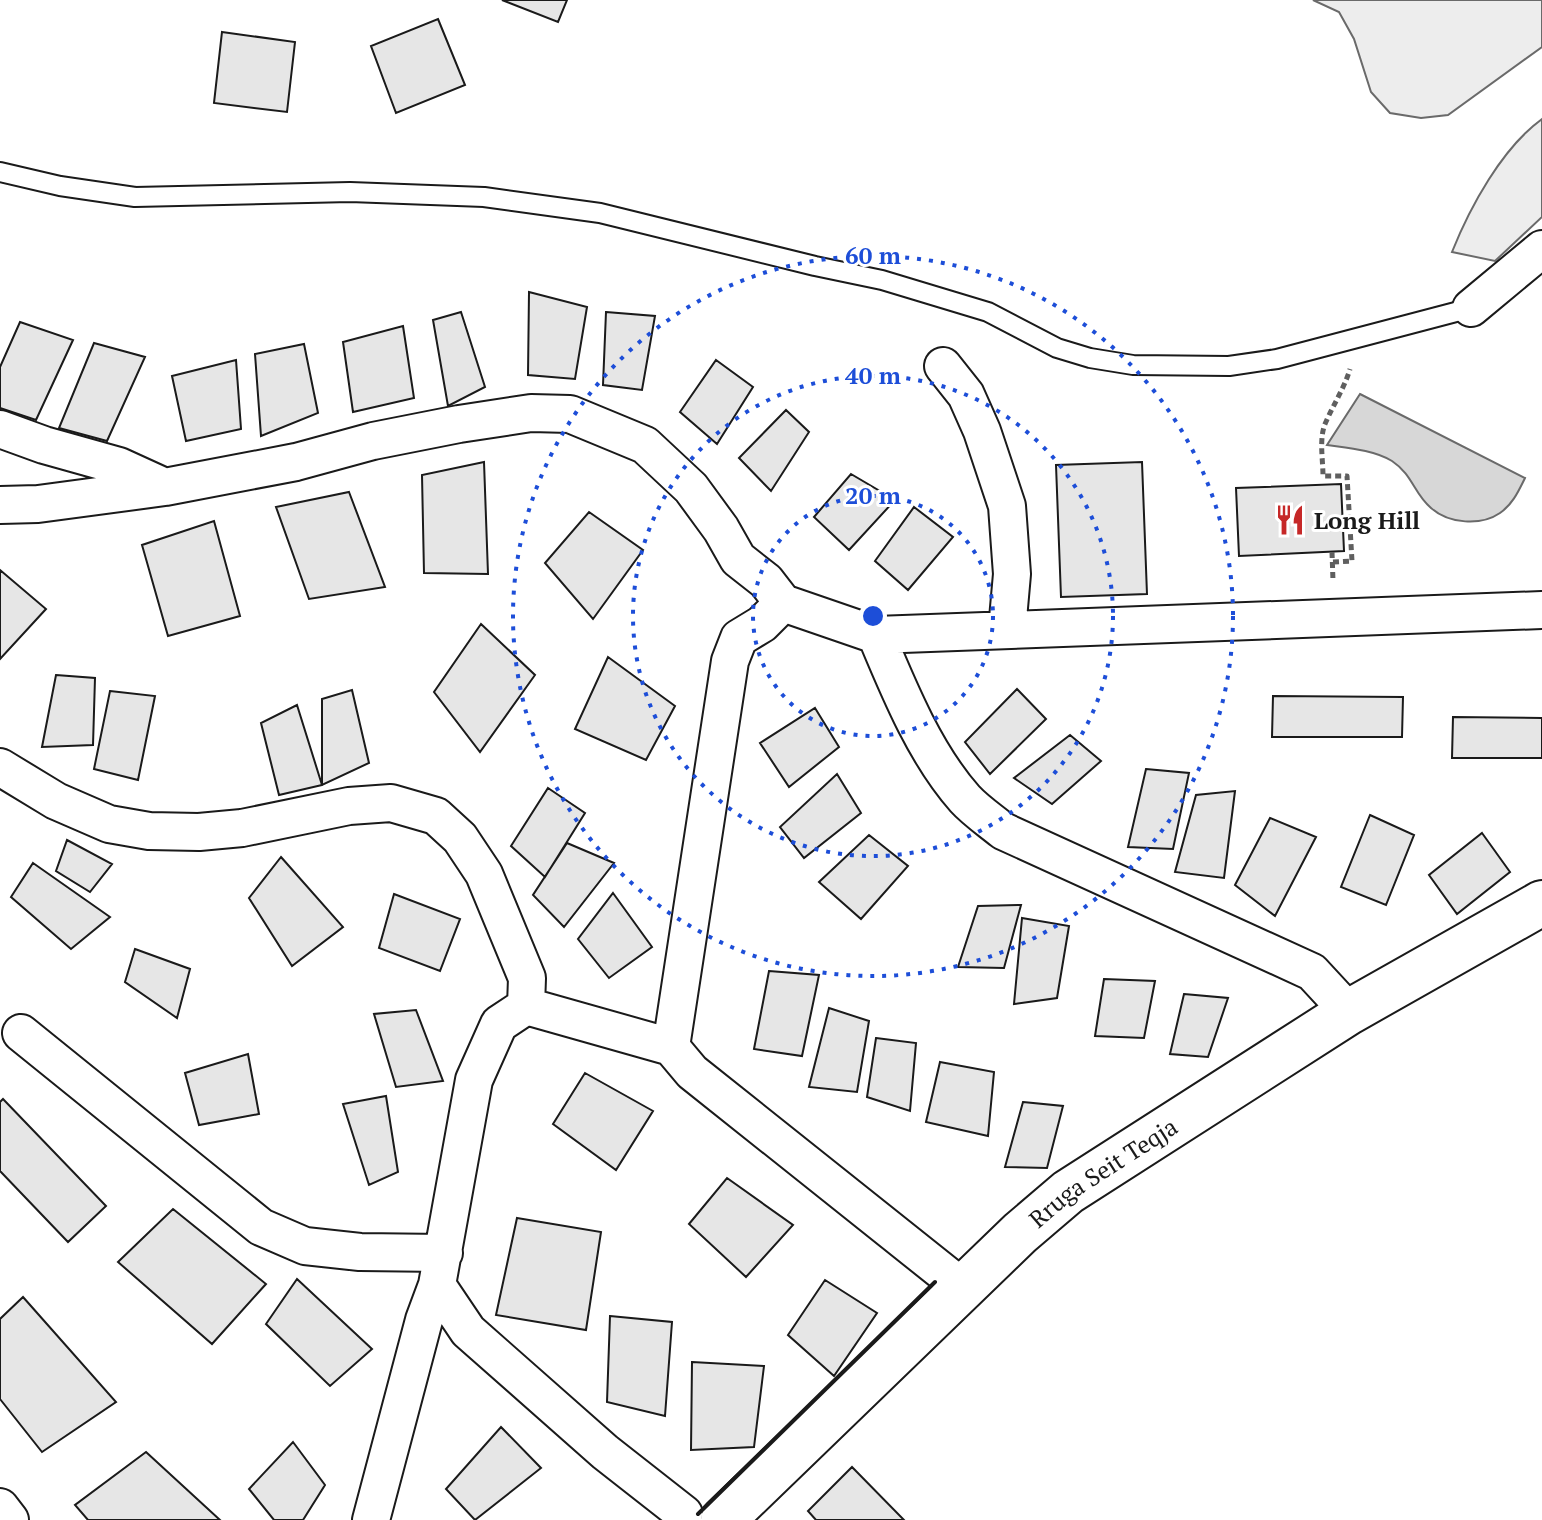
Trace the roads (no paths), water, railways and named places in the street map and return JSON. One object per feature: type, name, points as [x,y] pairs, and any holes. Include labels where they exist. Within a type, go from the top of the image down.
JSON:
[{"type":"main road","name":"Rruga Seit Teqja","points":[[704,1517],[1068,1192],[1349,1012],[1542,903]]},
{"type":"street","points":[[1471,308],[1542,249]]},
{"type":"street","points":[[943,366],[966,395],[982,431],[1007,506],[1012,574],[1007,630]]},
{"type":"street","points":[[0,505],[38,504],[165,487],[296,462],[373,441],[459,424],[531,413],[570,414],[645,445],[691,488],[738,559],[766,581],[783,603],[876,635],[1542,610]]},
{"type":"street","points":[[0,429],[55,449],[119,466],[165,487]]},
{"type":"street","points":[[671,1047],[730,661],[739,638],[762,624],[783,603]]},
{"type":"street","points":[[876,635],[907,709],[935,755],[965,799],[1003,831],[1312,972],[1349,1012]]},
{"type":"street","points":[[0,767],[56,801],[109,824],[149,831],[199,832],[242,828],[349,806],[391,803],[436,816],[460,838],[484,874],[527,978],[526,1006]]},
{"type":"street","points":[[371,1520],[440,1269],[474,1080],[499,1024],[526,1006],[671,1047],[692,1072],[963,1288]]},
{"type":"street","points":[[21,1033],[261,1227],[305,1246],[360,1252],[440,1269]]},
{"type":"street","points":[[440,1269],[468,1331],[605,1452],[704,1517]]},
{"type":"street","points":[[0,1507],[10,1520]]},
{"type":"lane","points":[[0,172],[60,186],[135,197],[350,192],[469,196],[600,213],[882,280],[988,312],[1057,348],[1090,358],[1133,365],[1229,366],[1277,359],[1471,308]]},
{"type":"place","name":"Long Hill","points":[[1290,520]]}]
